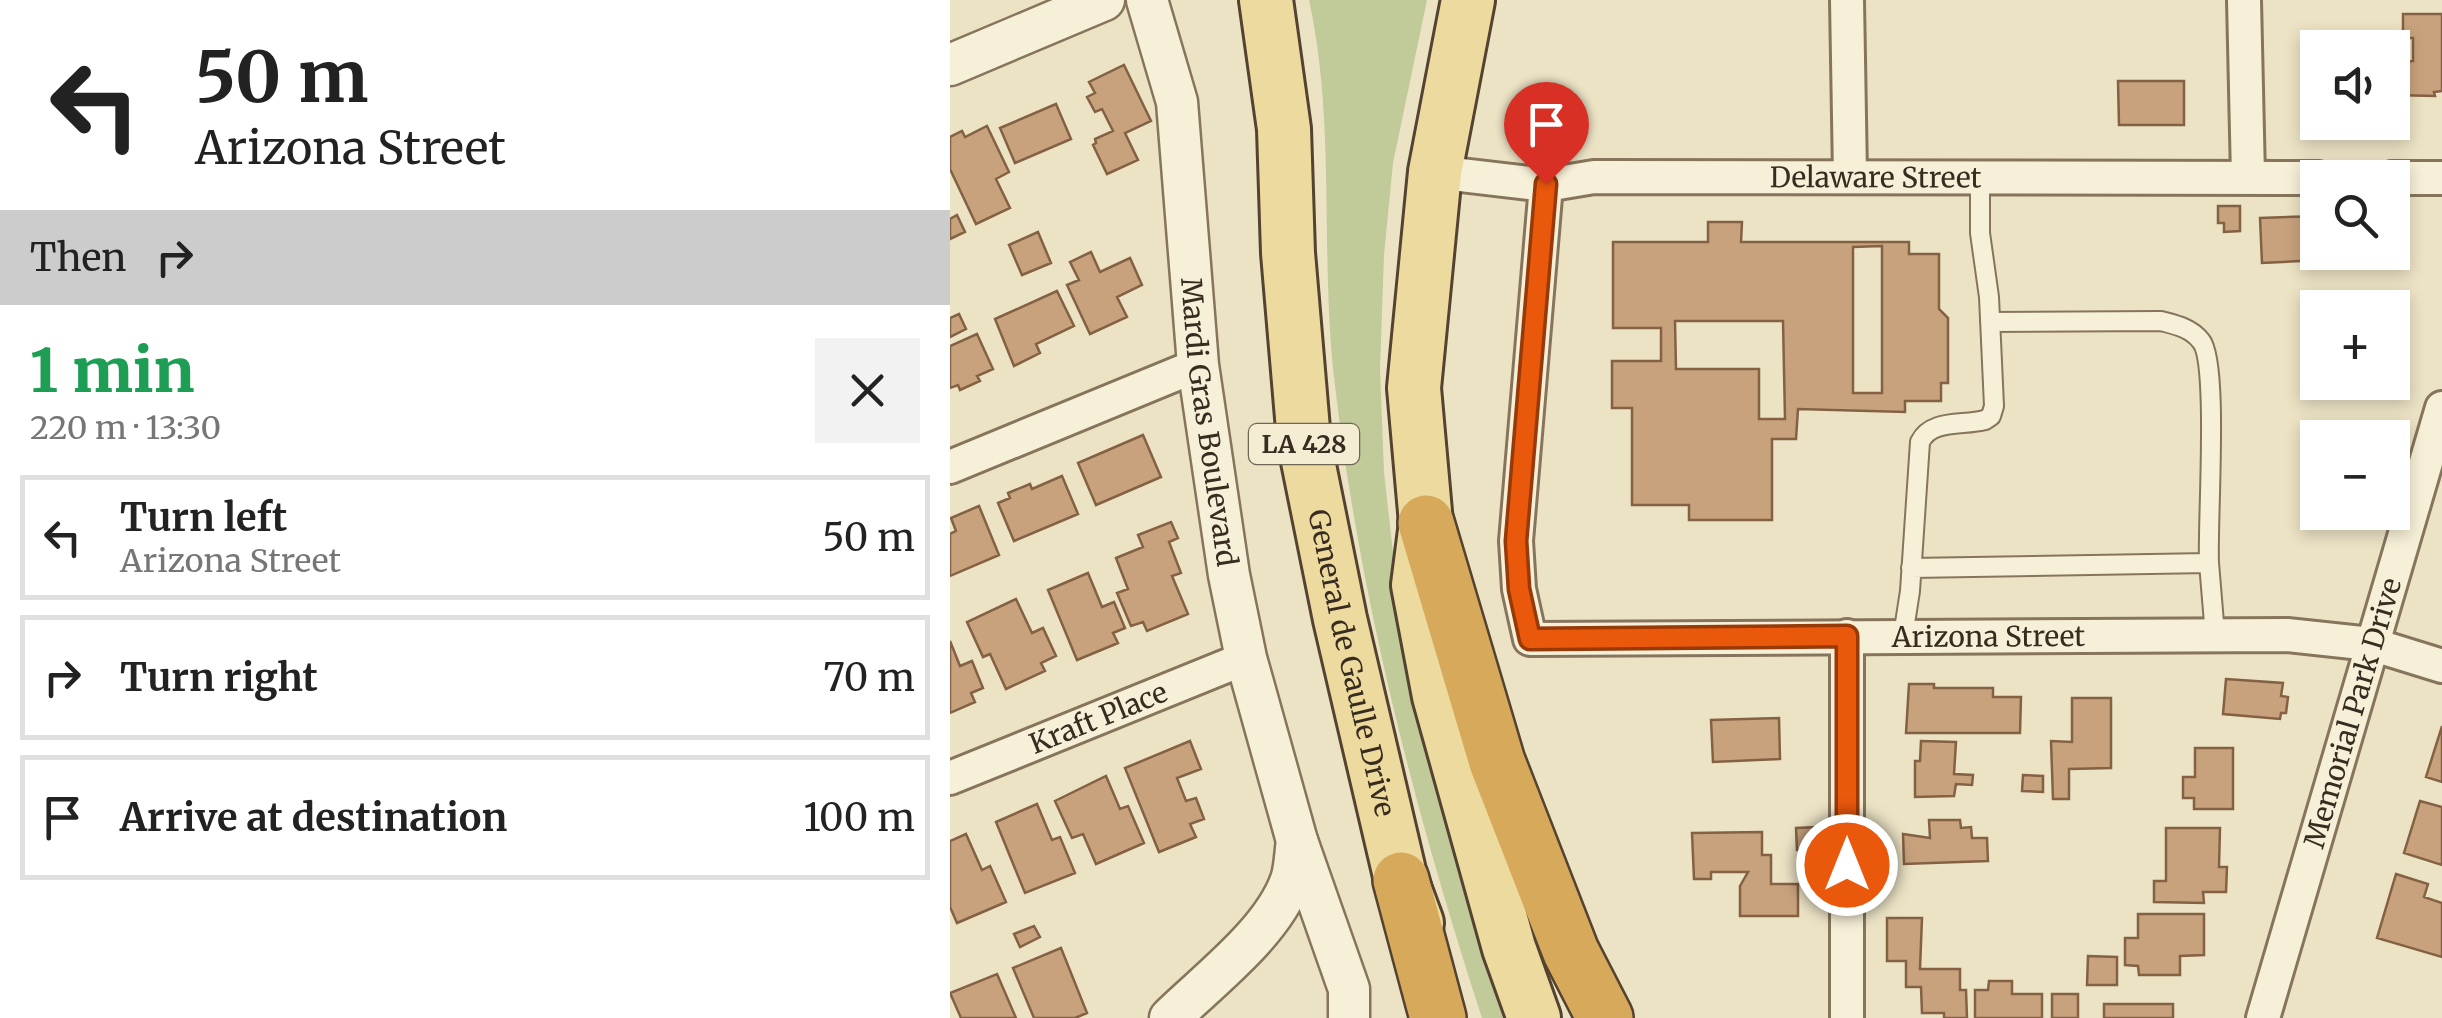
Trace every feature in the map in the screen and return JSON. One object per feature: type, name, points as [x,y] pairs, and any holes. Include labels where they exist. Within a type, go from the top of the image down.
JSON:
[{"type":"highway","points":[[1426,523],[1497,762],[1571,952],[1605,1018]]},
{"type":"highway","points":[[1402,880],[1438,1018]]},
{"type":"main road","name":"General de Gaulle Drive","points":[[1266,0],[1284,129],[1288,253],[1304,441],[1340,619],[1402,880],[1453,1018]]},
{"type":"main road","points":[[1468,0],[1435,172],[1414,388],[1426,523],[1418,585],[1439,696],[1509,948],[1534,1018]]},
{"type":"street","points":[[950,65],[1104,0]]},
{"type":"street","name":"Mardi Gras Boulevard","points":[[1146,0],[1177,102],[1198,365],[1228,575],[1246,658],[1297,840],[1349,1003]]},
{"type":"street","points":[[1847,0],[1850,175]]},
{"type":"street","points":[[2244,0],[2248,177]]},
{"type":"street","name":"Delaware Street","points":[[1435,172],[1546,184],[1594,177],[2300,178]]},
{"type":"street","points":[[2410,178],[2442,178]]},
{"type":"street","name":"Arizona Street","points":[[1546,184],[1516,541],[1519,589],[1530,639],[2286,635],[2370,644],[2442,666]]},
{"type":"street","points":[[950,467],[1198,365]]},
{"type":"street","name":"Memorial Park Drive","points":[[2263,1018],[2442,408]]},
{"type":"street","points":[[1846,1018],[1847,636]]},
{"type":"street","name":"Kraft Place","points":[[950,778],[1246,658]]},
{"type":"street","name":"Mardi Gras Boulevard","points":[[1170,1018],[1249,942],[1279,906],[1292,878],[1297,840]]},
{"type":"street","points":[[1249,942],[1286,928],[1318,942],[1349,1003]]},
{"type":"lane","points":[[1903,636],[1920,442],[1933,427],[1973,423],[1991,416],[1994,406],[1980,233],[1980,176]]},
{"type":"lane","points":[[1990,322],[2160,321],[2182,326],[2203,342],[2212,399],[2206,519],[2215,635]]},
{"type":"lane","points":[[1911,568],[2208,563]]},
{"type":"green space","points":[[1309,0],[1427,0],[1393,163],[1384,255],[1380,370],[1384,472],[1397,589],[1514,1018],[1482,1018],[1412,781],[1374,621],[1334,377],[1322,93]]},
{"type":"building","points":[[2403,14],[2442,14],[2442,91],[2434,92],[2435,96],[2410,95],[2413,38],[2410,30],[2403,30]]},
{"type":"building","points":[[1124,65],[1151,121],[1125,133],[1138,160],[1107,174],[1093,145],[1095,139],[1113,131],[1102,109],[1095,112],[1087,97],[1095,93],[1089,82]]},
{"type":"building","points":[[2118,81],[2184,81],[2184,125],[2119,125]]},
{"type":"building","points":[[1056,104],[1071,139],[1015,163],[1000,128]]},
{"type":"building","points":[[987,126],[1009,172],[996,179],[1010,208],[976,224],[950,169],[950,137],[962,131],[965,137]]},
{"type":"building","points":[[2218,206],[2240,206],[2240,231],[2224,232],[2224,223],[2218,223]]},
{"type":"building","points":[[957,215],[965,232],[950,239],[950,219]]},
{"type":"building","points":[[2300,217],[2300,261],[2262,263],[2260,218]]},
{"type":"building","points":[[1708,222],[1742,222],[1741,242],[1909,242],[1909,254],[1939,254],[1939,309],[1948,318],[1948,383],[1941,383],[1941,401],[1905,401],[1905,412],[1798,409],[1796,439],[1772,439],[1772,520],[1689,520],[1689,505],[1632,505],[1632,408],[1612,408],[1612,361],[1661,361],[1661,328],[1613,328],[1613,242],[1708,242]],"holes":[[[1882,246],[1882,393],[1853,393],[1853,247]],[[1675,321],[1783,321],[1785,419],[1759,419],[1759,369],[1676,369]]]},
{"type":"building","points":[[1038,232],[1051,263],[1022,275],[1009,245]]},
{"type":"building","points":[[1091,252],[1100,272],[1130,258],[1142,285],[1117,297],[1127,317],[1090,334],[1067,285],[1079,280],[1070,262]]},
{"type":"building","points":[[1057,291],[1074,326],[1036,344],[1040,353],[1014,366],[995,319]]},
{"type":"building","points":[[959,314],[966,329],[950,337],[950,318]]},
{"type":"building","points":[[977,334],[993,369],[977,376],[980,381],[960,390],[958,385],[950,388],[950,346]]},
{"type":"building","points":[[1143,435],[1161,477],[1096,505],[1078,463]]},
{"type":"building","points":[[1062,476],[1078,514],[1014,541],[998,503],[1010,498],[1008,493],[1030,484],[1032,489]]},
{"type":"building","points":[[979,506],[999,555],[950,576],[950,534],[956,531],[951,518]]},
{"type":"building","points":[[1171,522],[1178,538],[1169,542],[1181,573],[1172,576],[1188,614],[1147,631],[1143,622],[1131,626],[1117,593],[1128,589],[1116,558],[1143,547],[1138,535]]},
{"type":"building","points":[[1088,573],[1102,607],[1114,602],[1125,628],[1113,633],[1118,643],[1077,660],[1048,590]]},
{"type":"building","points":[[1016,599],[1032,633],[1043,628],[1056,656],[1041,663],[1045,671],[1006,689],[990,654],[983,657],[967,622]]},
{"type":"building","points":[[950,641],[960,666],[972,661],[983,688],[971,693],[975,702],[950,713]]},
{"type":"building","points":[[2226,679],[2283,683],[2281,696],[2288,697],[2286,713],[2281,713],[2280,719],[2223,714]]},
{"type":"building","points":[[1909,684],[1993,688],[1993,697],[2021,697],[2020,733],[1906,733]]},
{"type":"building","points":[[2072,698],[2111,698],[2111,768],[2069,769],[2069,799],[2053,799],[2051,741],[2072,742]]},
{"type":"building","points":[[1779,718],[1780,759],[1713,762],[1711,720]]},
{"type":"building","points":[[2442,726],[2442,782],[2426,777]]},
{"type":"building","points":[[1190,741],[1201,769],[1177,778],[1186,801],[1196,798],[1204,819],[1190,824],[1196,837],[1159,852],[1125,768]]},
{"type":"building","points":[[1921,741],[1956,742],[1954,774],[1973,775],[1972,785],[1956,784],[1954,796],[1915,797],[1915,761],[1920,761]]},
{"type":"building","points":[[2195,748],[2233,748],[2233,809],[2194,809],[2194,798],[2183,798],[2183,777],[2195,777]]},
{"type":"building","points":[[2023,775],[2043,776],[2043,792],[2022,791]]},
{"type":"building","points":[[1106,776],[1120,809],[1128,806],[1144,843],[1096,864],[1083,834],[1072,838],[1055,801]]},
{"type":"building","points":[[2420,801],[2442,807],[2442,865],[2404,853]]},
{"type":"building","points":[[1037,804],[1052,840],[1060,837],[1075,873],[1025,893],[996,822]]},
{"type":"building","points":[[1929,820],[1960,820],[1961,828],[1971,827],[1972,838],[1987,838],[1988,861],[1904,864],[1903,834],[1930,838]]},
{"type":"building","points":[[1817,827],[1817,849],[1797,850],[1796,828]]},
{"type":"building","points":[[2166,828],[2220,828],[2219,867],[2227,867],[2226,892],[2203,892],[2204,903],[2154,902],[2154,881],[2166,881]]},
{"type":"building","points":[[1762,832],[1762,855],[1771,855],[1771,884],[1798,884],[1798,916],[1740,916],[1740,886],[1748,872],[1711,872],[1711,879],[1694,879],[1692,833]]},
{"type":"building","points":[[966,834],[982,870],[990,866],[1006,902],[957,923],[950,907],[950,841]]},
{"type":"building","points":[[2396,874],[2428,884],[2424,897],[2442,903],[2442,957],[2377,938]]},
{"type":"building","points":[[2138,914],[2204,914],[2204,955],[2180,956],[2180,975],[2139,975],[2138,966],[2125,965],[2125,938],[2138,938]]},
{"type":"building","points":[[1887,918],[1922,918],[1920,969],[1960,969],[1967,1018],[1922,1013],[1921,987],[1906,987],[1906,961],[1887,961]]},
{"type":"building","points":[[1034,926],[1040,937],[1020,947],[1014,934]]},
{"type":"building","points":[[1061,948],[1087,1013],[1075,1018],[1034,1018],[1013,968]]},
{"type":"building","points":[[2088,956],[2117,957],[2117,985],[2087,985]]},
{"type":"building","points":[[997,974],[1016,1018],[961,1018],[950,993]]},
{"type":"building","points":[[1989,981],[2012,981],[2012,994],[2042,994],[2042,1018],[1975,1018],[1975,990],[1988,990]]},
{"type":"building","points":[[2052,994],[2078,994],[2078,1018],[2052,1018]]},
{"type":"building","points":[[2104,1004],[2173,1004],[2173,1018],[2104,1018]]},
{"type":"route","points":[[1546,184],[1516,541],[1519,589],[1530,639],[1847,636],[1847,865]]}]
